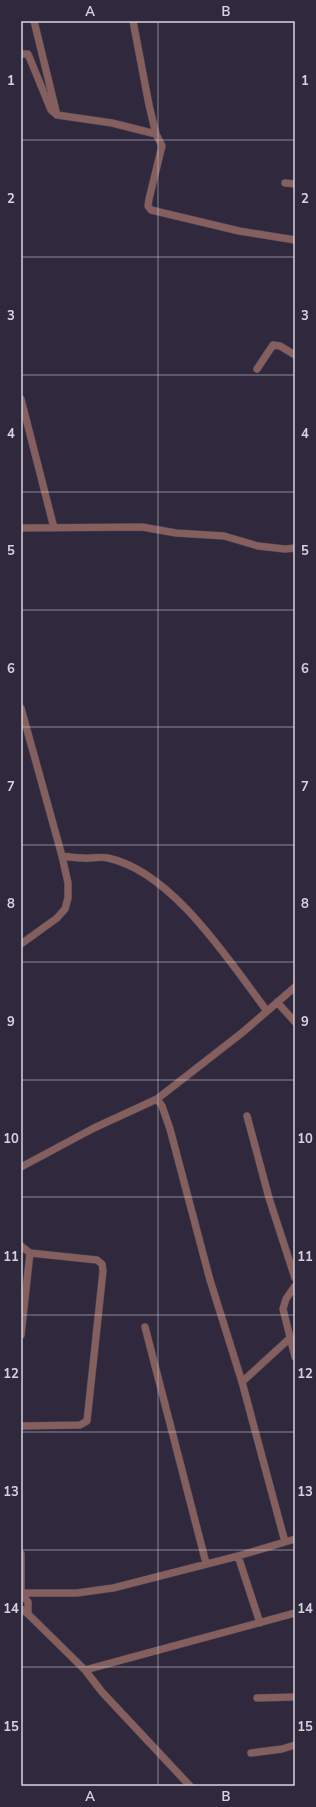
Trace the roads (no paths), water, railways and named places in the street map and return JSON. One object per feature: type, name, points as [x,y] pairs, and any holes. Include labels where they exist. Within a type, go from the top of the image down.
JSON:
[{"type":"street","points":[[34,21],[57,115]]},
{"type":"street","points":[[134,21],[149,105],[156,134],[162,146],[149,198],[148,206],[150,210],[239,231],[295,240]]},
{"type":"street","points":[[21,54],[28,54],[51,110],[57,115],[112,123],[156,134]]},
{"type":"street","points":[[285,183],[295,184]]},
{"type":"street","points":[[257,369],[273,345],[280,346],[295,355]]},
{"type":"street","points":[[21,399],[54,528]]},
{"type":"street","points":[[21,528],[142,527],[176,533],[224,536],[258,546],[285,550],[295,548]]},
{"type":"street","points":[[21,708],[62,856],[68,883],[68,898],[65,909],[57,918],[21,944]]},
{"type":"street","points":[[62,856],[108,858],[135,869],[157,883],[184,904],[267,1011]]},
{"type":"street","points":[[21,1167],[94,1128],[157,1099],[295,987]]},
{"type":"street","points":[[278,1002],[295,1022]]},
{"type":"street","points":[[157,1099],[162,1106],[170,1129],[210,1280],[242,1382],[286,1542]]},
{"type":"street","points":[[247,1116],[269,1198],[292,1252],[295,1278]]},
{"type":"street","points":[[21,1246],[30,1253],[97,1260],[102,1264],[103,1271],[87,1421],[80,1425],[21,1426]]},
{"type":"street","points":[[21,1335],[30,1253]]},
{"type":"street","points":[[295,1286],[286,1299],[283,1309],[295,1357]]},
{"type":"street","points":[[145,1327],[206,1563]]},
{"type":"street","points":[[242,1382],[290,1338]]},
{"type":"street","points":[[21,1593],[78,1593],[113,1588],[238,1556],[295,1539]]},
{"type":"street","points":[[21,1554],[21,1593],[28,1602],[28,1614]]},
{"type":"street","points":[[238,1556],[260,1623]]},
{"type":"street","points":[[21,1609],[28,1614],[85,1670],[102,1692],[190,1786]]},
{"type":"street","points":[[85,1670],[295,1613]]},
{"type":"street","points":[[257,1698],[295,1697]]},
{"type":"street","points":[[251,1753],[282,1749],[295,1745]]}]
